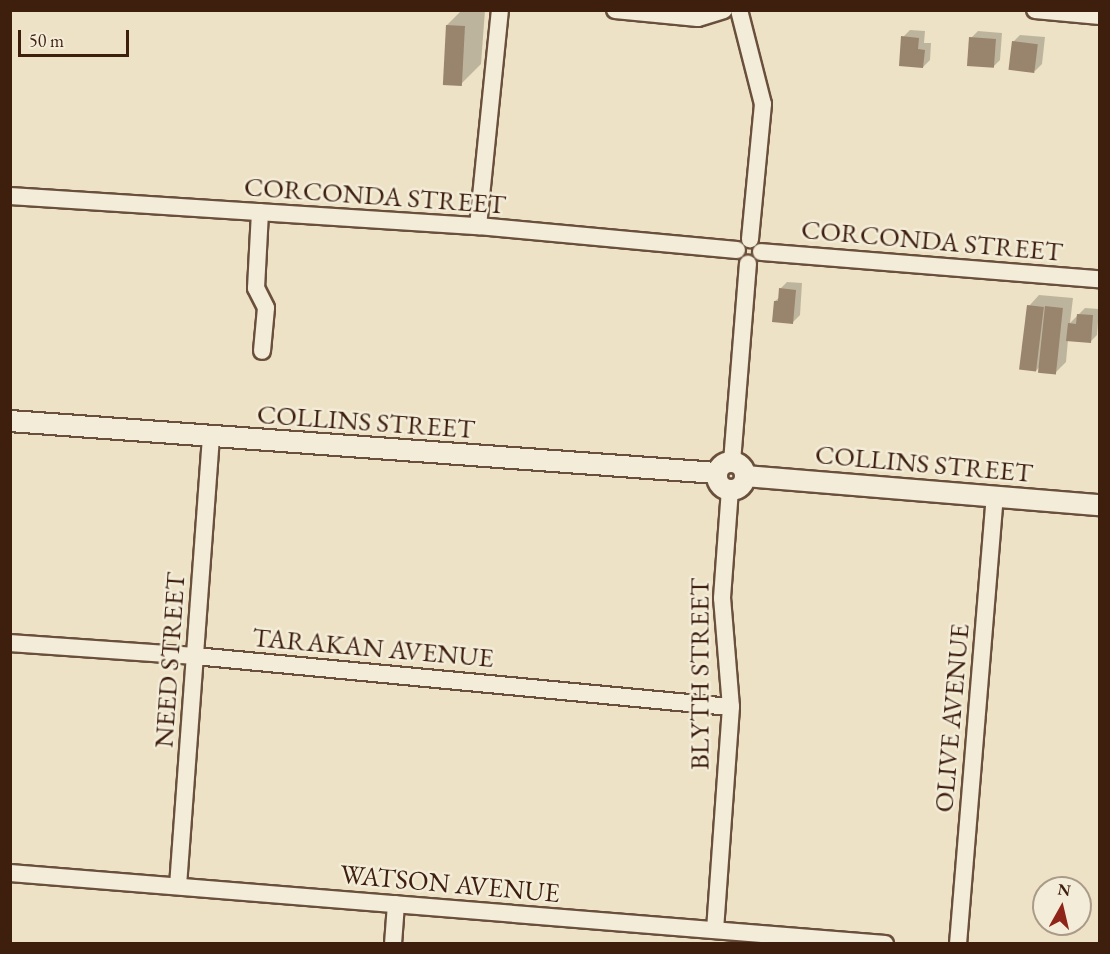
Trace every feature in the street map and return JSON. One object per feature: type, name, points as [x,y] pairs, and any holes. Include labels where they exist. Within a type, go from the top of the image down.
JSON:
[{"type":"street","points":[[478,226],[500,10]]},
{"type":"street","points":[[615,10],[698,18],[724,10]]},
{"type":"street","points":[[739,10],[763,104],[750,239]]},
{"type":"street","points":[[1035,10],[1100,16]]},
{"type":"street","name":"CORCONDA STREET","points":[[10,196],[478,226],[736,250]]},
{"type":"street","points":[[260,212],[256,288],[266,308],[262,351]]},
{"type":"street","points":[[750,239],[758,243],[761,252],[756,262],[748,264],[738,258],[736,250],[740,243],[750,239]]},
{"type":"street","name":"CORCONDA STREET","points":[[761,252],[1100,279]]},
{"type":"street","points":[[730,490],[720,485],[731,470],[748,264]]},
{"type":"street","name":"COLLINS STREET","points":[[10,421],[731,470],[1100,505]]},
{"type":"street","name":"NEED STREET","points":[[178,886],[211,436]]},
{"type":"street","name":"BLYTH STREET","points":[[715,930],[730,707],[722,598],[730,490]]},
{"type":"street","name":"OLIVE AVENUE","points":[[958,944],[996,496]]},
{"type":"street","name":"TARAKAN AVENUE","points":[[10,643],[195,656],[730,707]]},
{"type":"street","name":"WATSON AVENUE","points":[[10,873],[885,944]]},
{"type":"street","points":[[393,944],[396,904]]},
{"type":"building","points":[[446,25],[465,26],[462,86],[443,85]]},
{"type":"building","points":[[901,36],[919,38],[918,49],[925,50],[923,68],[899,66]]},
{"type":"building","points":[[969,37],[996,39],[994,68],[967,66]]},
{"type":"building","points":[[1012,41],[1038,44],[1034,73],[1008,70]]},
{"type":"building","points":[[779,288],[796,290],[793,324],[772,322],[774,301],[778,301]]},
{"type":"building","points":[[1027,305],[1044,307],[1036,372],[1019,370]]},
{"type":"building","points":[[1045,306],[1063,308],[1056,375],[1038,373]]},
{"type":"building","points":[[1077,314],[1093,315],[1091,343],[1066,341],[1068,323],[1076,324]]}]
